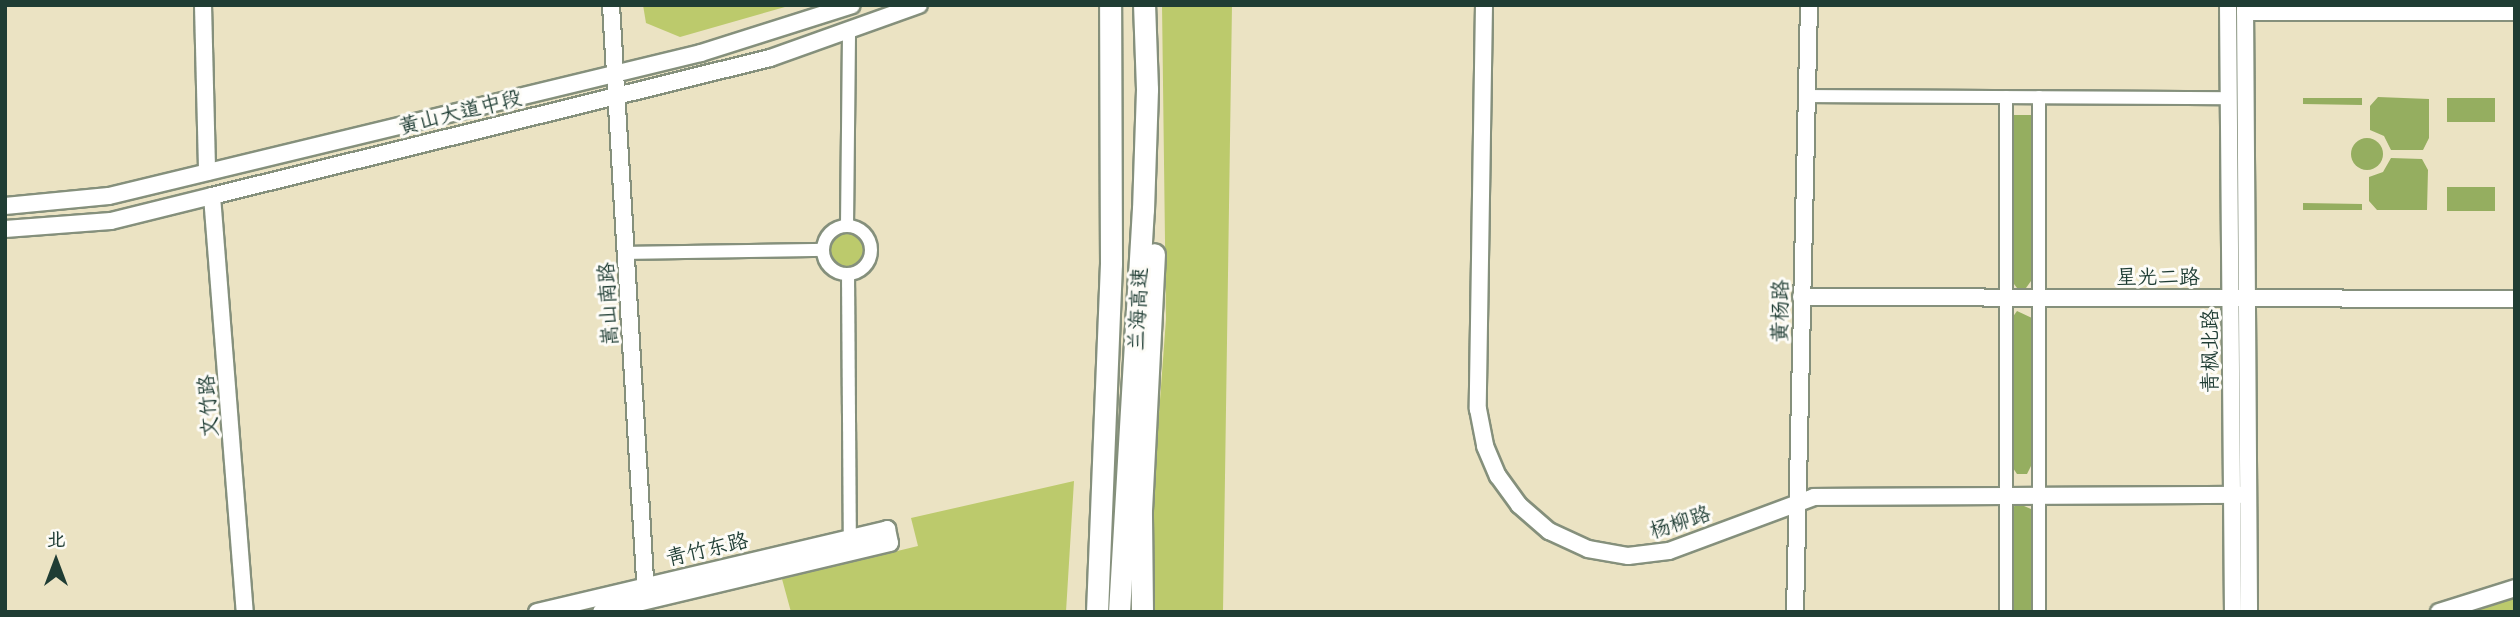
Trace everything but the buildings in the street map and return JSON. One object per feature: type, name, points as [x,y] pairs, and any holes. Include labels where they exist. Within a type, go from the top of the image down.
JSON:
[{"type":"highway","name":"兰海高速","points":[[1106,401],[1112,236],[1110,5]]},
{"type":"highway","name":"兰海高速","points":[[1119,612],[1147,89],[1144,5]]},
{"type":"highway","points":[[1142,612],[1141,510],[1154,320],[1147,89]]},
{"type":"highway","points":[[1082,612],[1106,401]]},
{"type":"highway","points":[[1097,612],[1106,401]]},
{"type":"street","points":[[203,5],[207,172]]},
{"type":"street","name":"嵩山南路","points":[[611,5],[646,593]]},
{"type":"street","name":"黄山大道中段","points":[[5,206],[109,196],[765,36],[852,5]]},
{"type":"street","name":"黄山大道中段","points":[[5,229],[111,221],[770,58],[919,5]]},
{"type":"street","name":"杨柳路","points":[[1484,5],[1477,400],[1485,446],[1507,491],[1533,519],[1567,541],[1628,556],[1689,545],[1795,498]]},
{"type":"street","name":"杨柳路","points":[[1494,5],[1485,409],[1492,444],[1505,473],[1525,501],[1555,525],[1590,541],[1628,547],[1687,538],[1826,487],[2006,491],[2239,491]]},
{"type":"street","name":"青枫北路","points":[[2228,5],[2228,98],[2239,298]]},
{"type":"street","name":"黄杨路","points":[[1796,612],[1795,498],[1810,7]]},
{"type":"street","points":[[2245,8],[2515,12]]},
{"type":"street","name":"青枫北路","points":[[2233,612],[2239,491],[2239,298],[2245,8]]},
{"type":"street","points":[[847,226],[849,30]]},
{"type":"street","points":[[1807,96],[2228,98]]},
{"type":"street","points":[[2006,97],[2006,612]]},
{"type":"street","points":[[2039,97],[2039,612]]},
{"type":"street","name":"文竹路","points":[[212,196],[245,612]]},
{"type":"street","points":[[847,226],[863,231],[871,254],[863,268],[848,274],[833,270],[823,250],[832,231],[847,226]]},
{"type":"street","points":[[626,253],[823,250]]},
{"type":"street","points":[[848,274],[850,545]]},
{"type":"street","name":"星光二路","points":[[1801,298],[2515,299]]},
{"type":"street","name":"青枫北路","points":[[2239,491],[2249,612]]},
{"type":"street","points":[[1789,612],[1795,498]]},
{"type":"street","name":"青竹东路","points":[[537,612],[646,593],[889,536]]},
{"type":"street","points":[[2439,612],[2515,588]]},
{"type":"street","name":"青竹东路","points":[[601,612],[646,593]]},
{"type":"green space","points":[[643,5],[792,5],[680,37],[646,23]]},
{"type":"green space","points":[[1162,5],[1232,5],[1223,612],[1151,612],[1152,508],[1166,319]]},
{"type":"green space","points":[[2378,97],[2429,99],[2429,138],[2423,150],[2391,150],[2384,136],[2370,130],[2370,106]]},
{"type":"green space","points":[[2303,98],[2362,98],[2362,105],[2303,104]]},
{"type":"green space","points":[[2447,98],[2495,98],[2495,122],[2447,122]]},
{"type":"green space","points":[[2012,115],[2031,115],[2031,281],[2026,288],[2017,288],[2011,280]]},
{"type":"green space","points":[[2367,138],[2379,142],[2383,154],[2379,166],[2367,170],[2355,166],[2351,154],[2355,142]]},
{"type":"green space","points":[[2391,158],[2422,159],[2428,170],[2427,210],[2377,210],[2369,201],[2369,177],[2383,172]]},
{"type":"green space","points":[[2447,187],[2495,187],[2495,211],[2447,211]]},
{"type":"green space","points":[[2303,203],[2362,204],[2362,210],[2303,210]]},
{"type":"green space","points":[[847,233],[859,238],[864,250],[859,262],[847,267],[835,262],[830,250],[835,238]]},
{"type":"green space","points":[[2017,311],[2032,318],[2032,464],[2027,474],[2017,474],[2011,465],[2012,318]]},
{"type":"green space","points":[[1074,481],[1066,612],[791,612],[782,579],[918,546],[911,518]]},
{"type":"green space","points":[[2017,503],[2031,509],[2032,612],[2012,612],[2012,509]]},
{"type":"green space","points":[[2515,595],[2515,612],[2457,612]]}]
